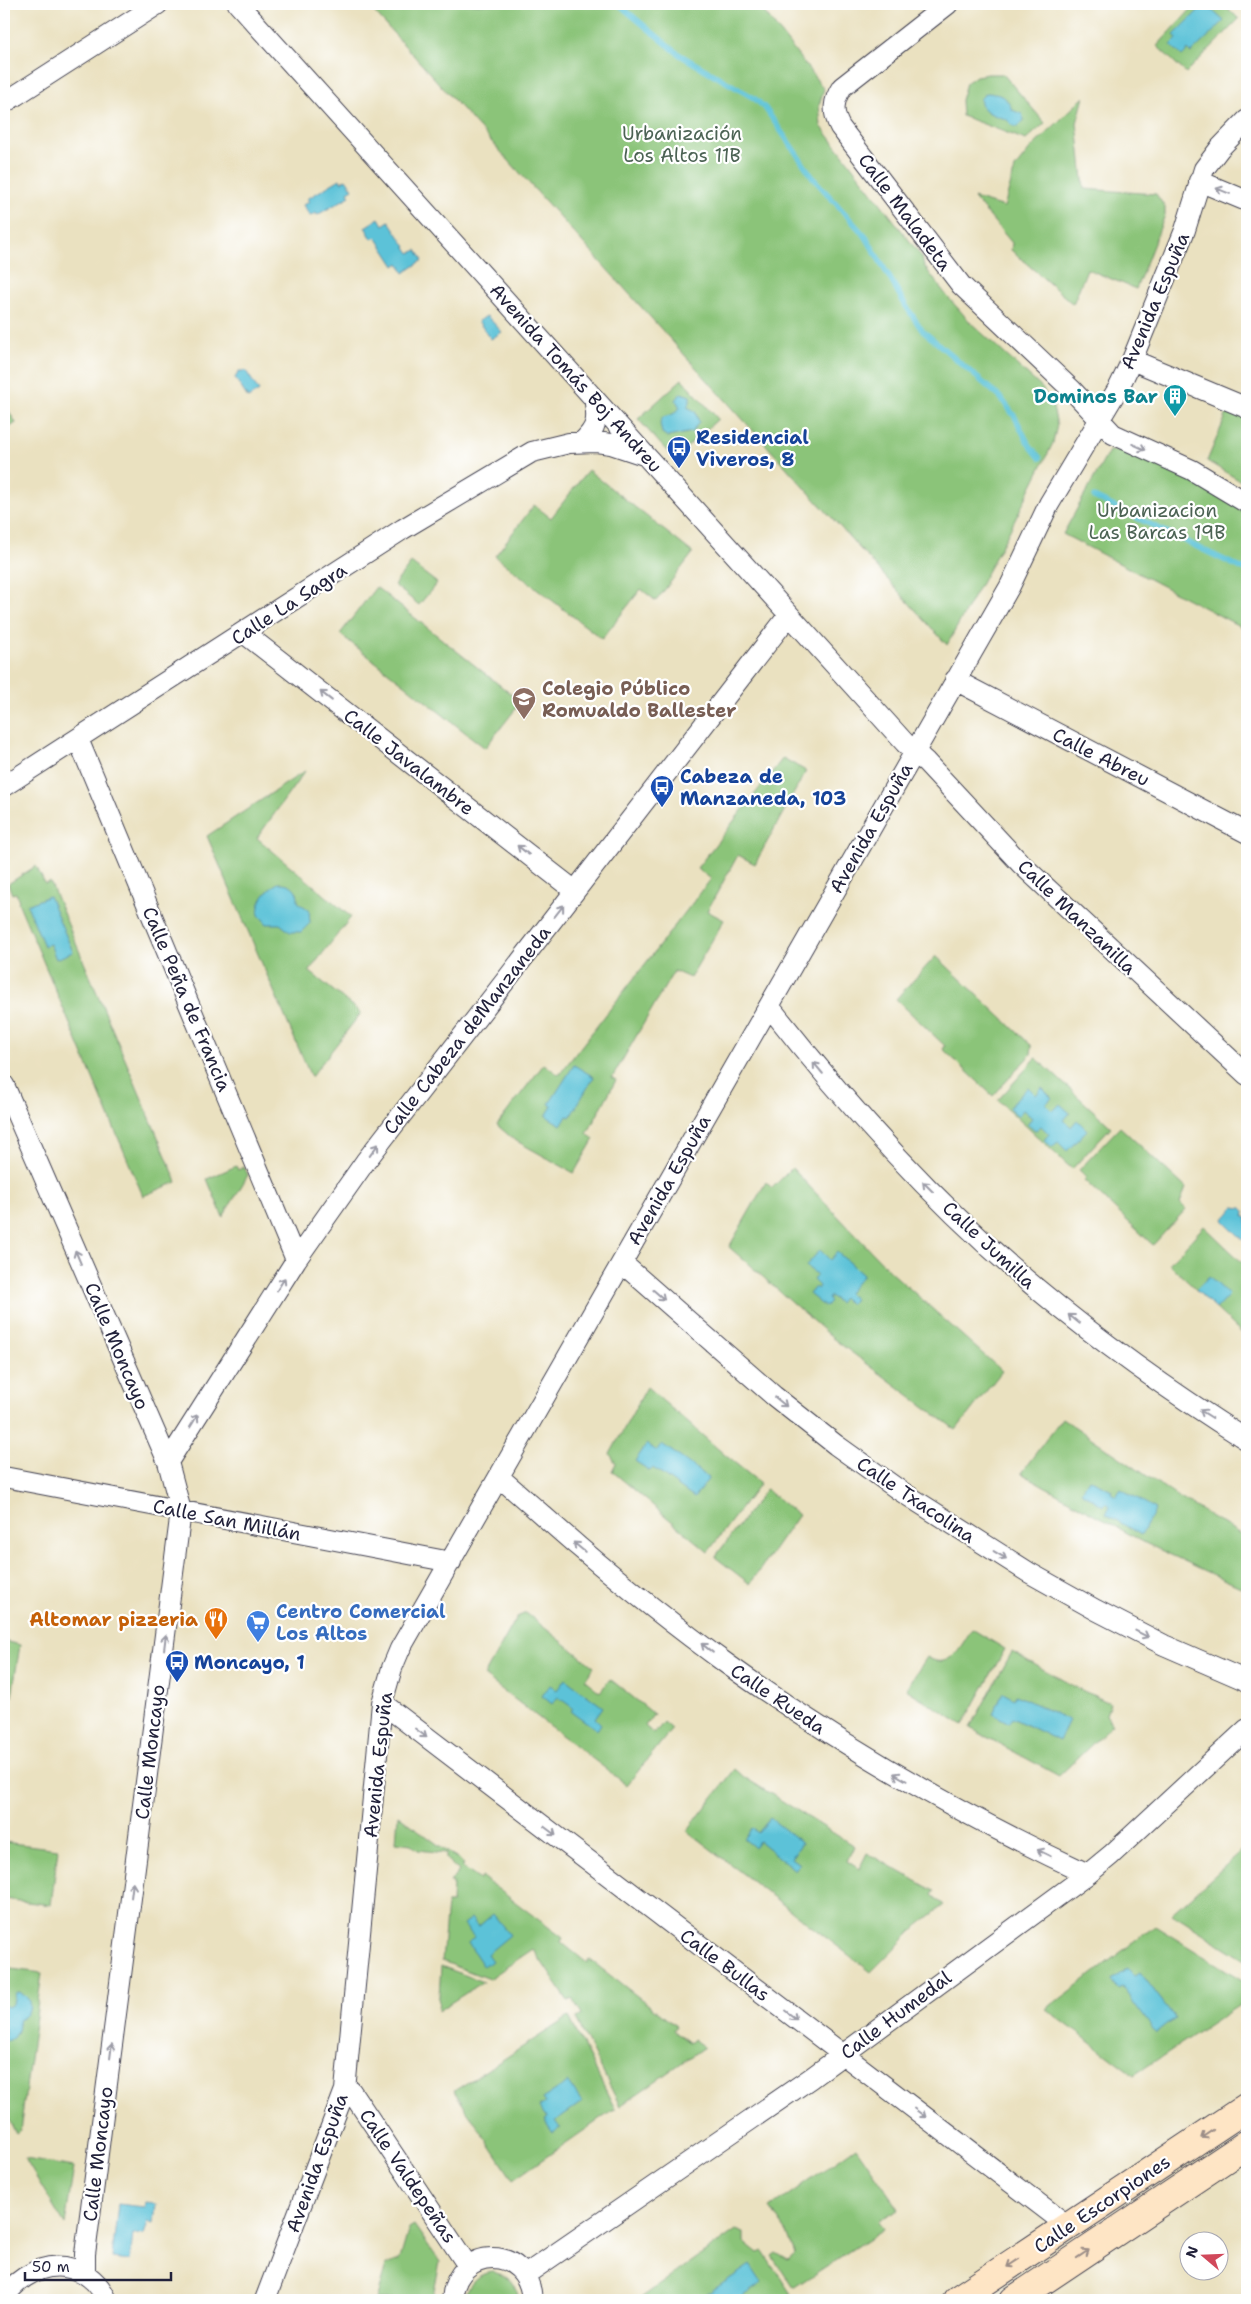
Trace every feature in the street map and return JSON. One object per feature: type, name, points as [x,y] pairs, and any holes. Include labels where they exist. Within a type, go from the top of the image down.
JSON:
[{"type":"street","points":[[4,103],[158,4]]},
{"type":"street","name":"Avenida Tomás Boj Andreu","points":[[238,4],[914,751]]},
{"type":"street","name":"Calle Maladeta","points":[[948,4],[842,86],[836,96],[834,107],[840,127],[961,285],[1072,390],[1112,434],[1192,470],[1247,504]]},
{"type":"street","name":"Avenida Espuña","points":[[265,2300],[345,2090],[382,1703],[392,1668],[400,1649],[1010,586],[1049,504],[1119,387],[1132,360],[1186,230],[1199,181],[1211,158],[1247,120]]},
{"type":"street","points":[[1199,181],[1247,201]]},
{"type":"street","points":[[1132,360],[1247,408]]},
{"type":"street","points":[[582,442],[593,431],[597,416],[594,398]]},
{"type":"street","name":"Calle La Sagra","points":[[4,786],[403,529],[501,469],[544,448],[582,442],[611,444],[646,456]]},
{"type":"street","name":"Calle Cabeza deManzaneda","points":[[168,1462],[296,1260],[393,1125],[789,615]]},
{"type":"street","name":"Calle Javalambre","points":[[244,633],[575,891]]},
{"type":"street","name":"Calle Abreu","points":[[955,680],[1247,833]]},
{"type":"street","name":"Calle Peña de Francia","points":[[78,738],[296,1260]]},
{"type":"street","name":"Calle Manzanilla","points":[[914,751],[1021,864],[1247,1076]]},
{"type":"street","name":"Calle Jumilla","points":[[769,1006],[817,1067],[869,1126],[984,1242],[1036,1288],[1111,1348],[1178,1396],[1247,1440]]},
{"type":"street","name":"Calle Moncayo","points":[[4,1085],[168,1462],[181,1512],[85,2254],[85,2273]]},
{"type":"street","name":"Calle Txacolina","points":[[622,1263],[774,1396],[836,1445],[898,1490],[1020,1567],[1096,1610],[1164,1645],[1247,1681]]},
{"type":"street","name":"Calle San Millán","points":[[4,1476],[181,1512],[451,1562]]},
{"type":"street","name":"Calle Rueda","points":[[499,1477],[578,1546],[671,1621],[784,1704],[882,1766],[961,1811],[1088,1874]]},
{"type":"street","name":"Calle Bullas","points":[[382,1703],[1068,2226]]},
{"type":"street","name":"Calle Humedal","points":[[525,2275],[843,2054],[1088,1874],[1111,1856],[1247,1730]]},
{"type":"street","name":"Calle Valdepeñas","points":[[345,2090],[351,2092],[468,2266]]},
{"type":"street","name":"Calle Escorpiones","points":[[957,2300],[1247,2107]]},
{"type":"street","name":"Calle Escorpiones","points":[[1017,2299],[1247,2144]]},
{"type":"street","points":[[452,2300],[455,2282],[468,2266],[477,2260],[499,2258],[518,2267],[525,2275],[531,2287],[532,2300]]},
{"type":"street","points":[[4,2300],[21,2280],[43,2268],[57,2266],[72,2267],[85,2273],[100,2287],[107,2300]]},
{"type":"green space","name":"Urbanización Los Altos 11B","points":[[367,4],[758,4],[824,89],[819,105],[821,126],[922,257],[924,266],[971,323],[1042,388],[1052,403],[1057,425],[1053,443],[1008,534],[947,645]]},
{"type":"green space","points":[[1196,4],[1223,4],[1239,19],[1186,73],[1157,46]]},
{"type":"green space","points":[[1003,74],[1045,123],[1026,140],[962,116],[961,100],[966,83],[976,76]]},
{"type":"green space","points":[[1084,97],[1077,123],[1084,189],[1156,194],[1165,207],[1165,215],[1136,289],[1087,269],[1073,304],[1011,250],[1012,243],[974,198],[1004,207],[1015,168],[1031,148]]},
{"type":"green space","points":[[682,379],[718,419],[674,459],[638,419]]},
{"type":"green space","points":[[4,403],[16,423],[4,431]]},
{"type":"green space","points":[[1228,411],[1247,419],[1247,485],[1207,461]]},
{"type":"green space","name":"Urbanizacion Las Barcas 19B","points":[[1120,450],[1159,462],[1247,510],[1247,630],[1063,534],[1109,451]]},
{"type":"green space","points":[[588,470],[693,553],[656,601],[641,589],[602,639],[495,556],[534,505],[551,518]]},
{"type":"green space","points":[[411,563],[437,583],[419,605],[394,585]]},
{"type":"green space","points":[[376,587],[521,702],[485,748],[340,634]]},
{"type":"green space","points":[[783,758],[806,771],[755,864],[738,855],[707,911],[724,920],[690,978],[674,971],[612,1078],[616,1080],[587,1134],[594,1139],[574,1173],[513,1139],[497,1125],[544,1064],[559,1075],[711,879],[697,868]]},
{"type":"green space","points":[[305,771],[257,838],[351,917],[309,971],[361,1013],[311,1077],[207,836]]},
{"type":"green space","points":[[36,866],[45,884],[50,882],[177,1182],[143,1196],[18,902],[16,893],[12,894],[8,884]]},
{"type":"green space","points":[[936,956],[1032,1046],[1031,1054],[993,1096],[943,1049],[945,1046],[896,999]]},
{"type":"green space","points":[[1036,1058],[1111,1127],[1072,1169],[998,1100]]},
{"type":"green space","points":[[1120,1127],[1186,1188],[1180,1203],[1186,1209],[1153,1245],[1084,1180],[1087,1177],[1079,1170]]},
{"type":"green space","points":[[236,1166],[238,1170],[244,1167],[248,1175],[223,1217],[207,1179]]},
{"type":"green space","points":[[792,1168],[890,1271],[1002,1371],[956,1430],[831,1337],[729,1247],[766,1182],[772,1188]]},
{"type":"green space","points":[[1204,1226],[1247,1267],[1247,1338],[1169,1264]]},
{"type":"green space","points":[[647,1387],[760,1483],[708,1552],[612,1471],[616,1463],[610,1454]]},
{"type":"green space","points":[[1062,1418],[1175,1495],[1247,1538],[1247,1590],[1145,1543],[1021,1473]]},
{"type":"green space","points":[[766,1489],[798,1515],[750,1584],[715,1557]]},
{"type":"green space","points":[[526,1613],[594,1667],[585,1680],[600,1692],[610,1679],[654,1714],[645,1726],[654,1734],[664,1722],[672,1729],[627,1785],[484,1676],[517,1617]]},
{"type":"green space","points":[[972,1629],[1005,1649],[963,1725],[906,1689],[927,1657],[935,1661],[948,1659],[959,1649]]},
{"type":"green space","points":[[4,1641],[20,1645],[10,1708],[4,1707]]},
{"type":"green space","points":[[1012,1652],[1077,1688],[1110,1703],[1106,1715],[1113,1724],[1059,1776],[970,1728]]},
{"type":"green space","points":[[735,1769],[744,1777],[854,1846],[847,1861],[859,1869],[867,1853],[934,1891],[932,1895],[944,1905],[918,1925],[871,1972],[687,1831]]},
{"type":"green space","points":[[398,1815],[464,1864],[462,1867],[480,1880],[482,1877],[563,1938],[561,1942],[587,1963],[589,1959],[676,2026],[673,2030],[690,2043],[693,2039],[704,2047],[620,2106],[576,2019],[582,2015],[572,1999],[568,2001],[533,1949],[489,1979],[442,1961],[447,1903],[452,1903],[453,1882],[450,1882],[459,1871],[446,1859],[446,1853],[418,1850],[411,1844],[396,1842]]},
{"type":"green space","points":[[4,1842],[58,1849],[51,1905],[4,1899]]},
{"type":"green space","points":[[1247,1846],[1247,1961],[1172,1914]]},
{"type":"green space","points":[[1155,1926],[1247,1983],[1247,2000],[1134,2075],[1046,2009]]},
{"type":"green space","points":[[441,1966],[483,1982],[438,2011]]},
{"type":"green space","points":[[4,1968],[42,1973],[20,2131],[16,2134],[4,2109]]},
{"type":"green space","points":[[569,2017],[615,2109],[513,2180],[454,2091]]},
{"type":"green space","points":[[856,2147],[899,2209],[878,2221],[883,2229],[793,2288],[772,2256],[776,2253],[788,2260],[795,2254],[787,2232],[770,2208]]},
{"type":"green space","points":[[25,2159],[74,2167],[65,2225]]},
{"type":"green space","points":[[414,2225],[440,2262],[432,2300],[376,2300],[386,2266],[400,2259],[409,2228]]},
{"type":"green space","points":[[736,2230],[744,2233],[744,2242],[758,2253],[763,2251],[791,2294],[781,2300],[638,2300]]},
{"type":"green space","points":[[492,2272],[503,2275],[510,2281],[517,2294],[517,2300],[466,2300],[468,2289],[473,2281],[482,2275]]},
{"type":"water","points":[[1205,4],[1224,21],[1191,53],[1188,50],[1182,56],[1171,45],[1177,39],[1174,35]]},
{"type":"water","points":[[986,93],[1002,97],[1008,102],[1012,110],[1022,114],[1024,120],[1018,127],[1013,126],[1007,120],[993,115],[983,107],[980,99]]},
{"type":"water","points":[[340,179],[341,182],[346,179],[353,189],[348,192],[350,196],[317,215],[316,213],[310,216],[303,205],[309,201],[307,199]]},
{"type":"water","points":[[379,218],[383,225],[389,221],[410,253],[417,250],[423,260],[404,273],[399,263],[395,266],[376,237],[372,239],[365,227]]},
{"type":"water","points":[[487,316],[502,332],[491,339],[478,321]]},
{"type":"water","points":[[239,371],[246,371],[259,391],[248,398],[235,378]]},
{"type":"water","points":[[681,393],[690,396],[690,402],[687,407],[695,411],[699,422],[692,432],[668,437],[662,433],[660,423],[663,417],[673,414],[680,408],[676,400]]},
{"type":"water","points":[[278,883],[293,887],[297,893],[298,902],[309,910],[310,923],[301,932],[290,932],[280,924],[267,924],[259,915],[259,906],[263,897]]},
{"type":"water","points":[[49,896],[73,952],[56,959],[50,944],[44,946],[27,905]]},
{"type":"water","points":[[574,1065],[594,1077],[570,1117],[567,1116],[561,1125],[546,1116],[552,1106],[549,1104]]},
{"type":"water","points":[[1028,1087],[1036,1095],[1042,1088],[1052,1098],[1046,1104],[1053,1111],[1060,1104],[1070,1113],[1064,1120],[1071,1127],[1077,1120],[1087,1130],[1067,1151],[1058,1142],[1052,1147],[1044,1140],[1049,1134],[1041,1126],[1035,1131],[1027,1124],[1032,1118],[1023,1110],[1018,1116],[1009,1108]]},
{"type":"water","points":[[1234,1207],[1242,1208],[1245,1211],[1244,1217],[1247,1218],[1247,1244],[1223,1220]]},
{"type":"water","points":[[820,1250],[830,1260],[837,1252],[863,1275],[848,1293],[855,1299],[850,1305],[843,1298],[839,1303],[830,1296],[828,1299],[830,1301],[825,1307],[809,1294],[815,1287],[817,1289],[819,1286],[813,1280],[817,1275],[806,1266]]},
{"type":"water","points":[[1209,1276],[1229,1295],[1216,1309],[1196,1290]]},
{"type":"water","points":[[647,1444],[657,1451],[662,1444],[709,1478],[694,1498],[653,1468],[650,1471],[635,1461]]},
{"type":"water","points":[[1089,1479],[1112,1490],[1111,1493],[1116,1496],[1121,1489],[1156,1509],[1141,1535],[1106,1514],[1110,1506],[1105,1503],[1103,1506],[1081,1492]]},
{"type":"water","points":[[565,1679],[603,1707],[595,1718],[601,1724],[597,1730],[571,1711],[573,1708],[558,1697],[552,1704],[542,1696],[550,1685],[557,1690]]},
{"type":"water","points":[[1003,1693],[1014,1699],[1016,1695],[1069,1720],[1059,1741],[1012,1718],[1009,1723],[993,1714]]},
{"type":"water","points":[[770,1818],[802,1843],[791,1858],[799,1864],[795,1870],[759,1841],[754,1847],[744,1839],[752,1828],[758,1833]]},
{"type":"water","points":[[493,1914],[510,1935],[487,1954],[492,1961],[484,1967],[468,1943],[474,1937],[463,1924],[471,1918],[478,1927]]},
{"type":"water","points":[[1128,1968],[1134,1976],[1140,1972],[1175,2018],[1156,2033],[1122,1987],[1118,1989],[1112,1980]]},
{"type":"water","points":[[20,1992],[28,1999],[29,2009],[24,2017],[18,2020],[19,2028],[14,2037],[4,2041],[4,2005],[8,2007],[13,2004],[15,1993]]},
{"type":"water","points":[[568,2082],[582,2102],[555,2121],[560,2128],[553,2133],[544,2120],[547,2118],[539,2107],[545,2103],[542,2099]]},
{"type":"water","points":[[145,2203],[156,2204],[154,2223],[148,2222],[144,2235],[133,2234],[130,2260],[112,2258],[118,2204],[144,2207]]},
{"type":"water","points":[[750,2265],[762,2283],[737,2300],[707,2300],[704,2296]]},
{"type":"waterway","points":[[618,4],[680,55],[754,98],[765,108],[814,179],[866,237],[922,330],[1001,398],[1015,417],[1028,443],[1040,458]]},
{"type":"waterway","points":[[1094,497],[1247,571]]},
{"type":"place","name":"Dominos Bar","points":[[1175,417]]},
{"type":"place","name":"Residencial Viveros, 8","points":[[679,469]]},
{"type":"place","name":"Colegio Público Romualdo Ballester","points":[[524,720]]},
{"type":"place","name":"Cabeza de Manzaneda, 103","points":[[662,808]]},
{"type":"place","name":"Altomar pizzeria","points":[[216,1640]]},
{"type":"place","name":"Centro Comercial Los Altos","points":[[258,1643]]},
{"type":"place","name":"Moncayo, 1","points":[[177,1683]]}]
